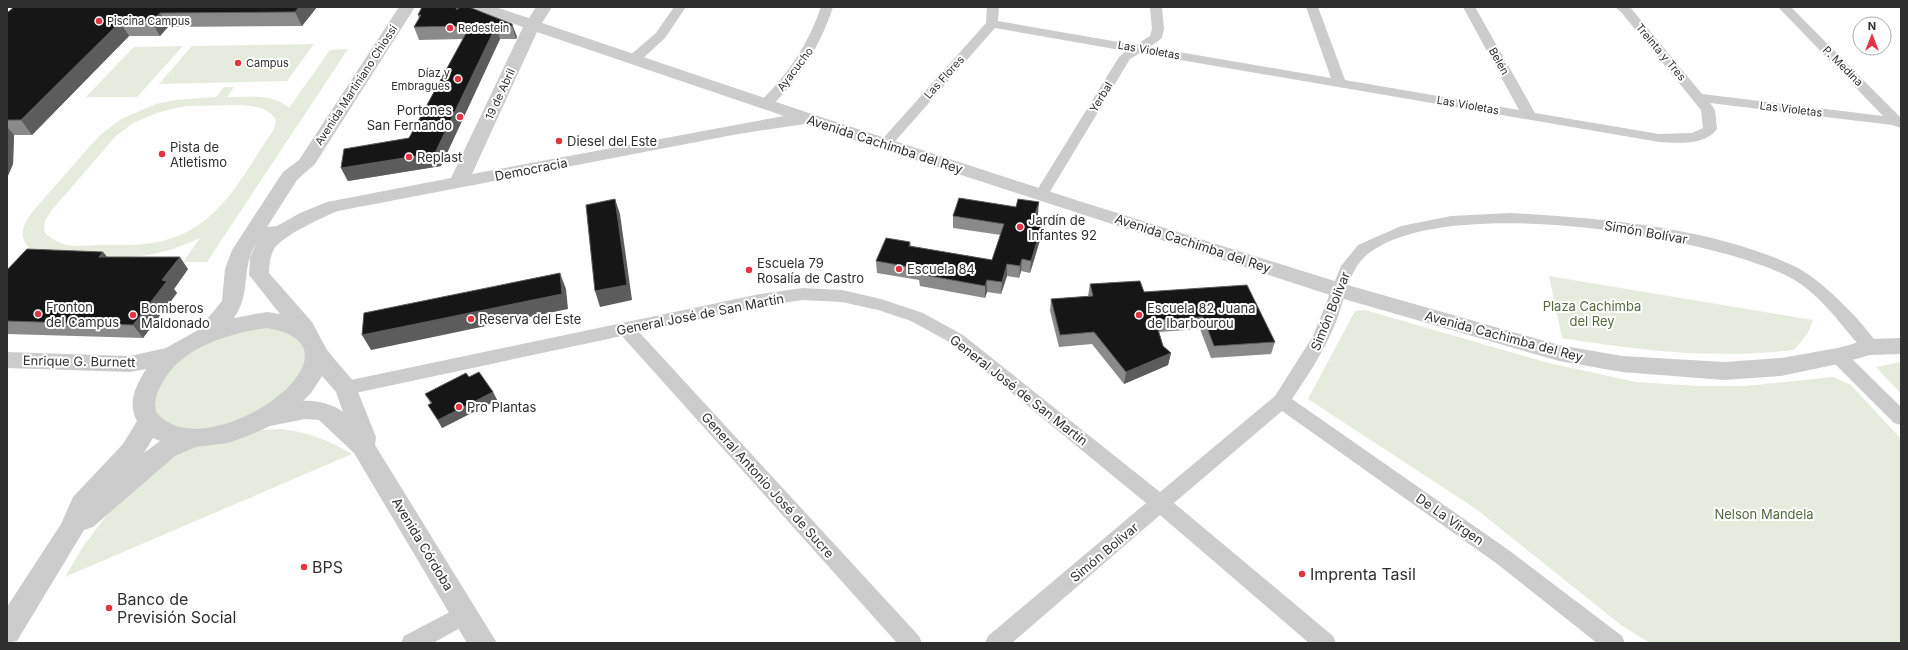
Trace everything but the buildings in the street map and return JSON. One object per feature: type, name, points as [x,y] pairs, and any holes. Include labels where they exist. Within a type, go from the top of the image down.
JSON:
[{"type":"street","name":"Avenida Cachimba del Rey","points":[[480,7],[758,102],[1041,195],[1338,290],[1559,353],[1622,364],[1676,369],[1724,371],[1782,367],[1838,356],[1870,347],[1901,346]]},
{"type":"street","name":"19 de Abril","points":[[458,183],[532,26],[544,7]]},
{"type":"street","points":[[634,59],[657,41],[665,32],[680,7]]},
{"type":"street","name":"Ayacucho","points":[[758,102],[778,92],[807,56],[819,34],[827,7]]},
{"type":"street","points":[[992,24],[993,7]]},
{"type":"street","name":"Yerbal","points":[[1041,195],[1125,57],[1156,38],[1158,29],[1156,7]]},
{"type":"street","points":[[1312,7],[1339,82]]},
{"type":"street","name":"Belén","points":[[1469,7],[1530,115]]},
{"type":"street","name":"P. Medina","points":[[1784,7],[1900,123]]},
{"type":"street","name":"Treinta y Tres","points":[[1623,8],[1700,98]]},
{"type":"street","name":"Avenida Martiniano Chiossi","points":[[205,335],[231,304],[234,296],[234,273],[236,262],[242,250],[290,176],[306,164],[408,9]]},
{"type":"street","name":"Las Violetas","points":[[992,24],[1339,82],[1659,138],[1688,138],[1705,134],[1710,129],[1708,110],[1700,98]]},
{"type":"street","name":"Las Flores","points":[[885,144],[992,24]]},
{"type":"street","name":"Las Violetas","points":[[1700,98],[1900,123]]},
{"type":"street","points":[[738,129],[748,118],[752,108],[758,102]]},
{"type":"street","name":"Democracia","points":[[266,244],[288,227],[310,215],[334,206],[738,129],[806,118]]},
{"type":"street","name":"Avenida Martiniano Chiossi","points":[[306,164],[306,175],[266,244],[258,265],[259,275],[313,344]]},
{"type":"street","name":"Simón Bolívar","points":[[996,643],[1281,401],[1309,362],[1327,324],[1346,268],[1364,249],[1386,237],[1412,228],[1451,220],[1491,218],[1599,224],[1679,237],[1761,260],[1789,270],[1821,292],[1870,347]]},
{"type":"street","name":"General José de San Martín","points":[[346,388],[760,300],[803,294],[842,296],[881,305],[917,317],[957,339],[1160,504],[1325,643]]},
{"type":"street","points":[[70,530],[166,449],[178,442],[192,438],[226,433],[261,419],[291,399],[302,388],[315,365],[313,344],[293,324],[268,320],[237,324],[205,335],[174,355],[161,366],[148,384],[143,405],[149,420],[160,431],[174,436],[192,438]]},
{"type":"street","name":"General Antonio José de Sucre","points":[[625,328],[911,643]]},
{"type":"street","name":"Avenida Córdoba","points":[[313,344],[346,388],[364,437],[362,446]]},
{"type":"street","name":"Enrique G. Burnett","points":[[7,360],[130,364],[174,355]]},
{"type":"street","points":[[1838,356],[1901,418]]},
{"type":"street","name":"Enrique G. Burnett","points":[[7,372],[118,375],[148,384]]},
{"type":"street","name":"De La Virgen","points":[[1281,401],[1503,557],[1614,643]]},
{"type":"street","name":"Avenida Córdoba","points":[[261,419],[308,410],[319,412],[334,418],[353,441],[362,446],[483,643]]},
{"type":"street","points":[[7,632],[70,530],[82,504],[132,451],[140,440],[149,420]]},
{"type":"street","points":[[412,643],[465,614]]},
{"type":"green space","name":"Campus","points":[[314,44],[287,81],[159,84],[192,46]]},
{"type":"green space","points":[[183,46],[137,97],[86,97],[134,47]]},
{"type":"green space","points":[[348,49],[207,262],[183,262],[200,238],[177,248],[159,253],[142,256],[106,258],[48,255],[34,250],[26,244],[23,231],[33,211],[99,136],[121,119],[156,104],[174,100],[216,97],[224,87],[234,87],[227,97],[267,98],[282,103],[289,108],[330,50]],"holes":[[[240,105],[260,108],[269,112],[276,120],[274,129],[227,199],[197,226],[179,236],[158,242],[129,245],[77,246],[62,244],[50,237],[44,231],[45,221],[51,211],[116,136],[133,123],[157,113],[187,106]]]},
{"type":"green space","name":"Plaza Cachimba del Rey","points":[[1549,276],[1813,320],[1808,333],[1794,350],[1764,353],[1706,354],[1649,350],[1562,338]]},
{"type":"green space","name":"Nelson Mandela","points":[[1365,310],[1549,363],[1636,382],[1696,386],[1745,386],[1833,377],[1851,385],[1901,439],[1901,643],[1650,643],[1621,625],[1476,509],[1308,399],[1355,311]]},
{"type":"green space","points":[[281,321],[317,354],[261,419],[175,436],[144,397],[189,344]]},
{"type":"green space","points":[[1901,362],[1901,394],[1876,367]]},
{"type":"green space","points":[[280,429],[318,437],[352,454],[65,577],[84,545],[107,515],[137,485],[178,450],[255,430]]},
{"type":"place","name":"Piscina Campus","points":[[99,21]]},
{"type":"place","name":"Redestein","points":[[450,28]]},
{"type":"place","name":"Campus","points":[[238,63]]},
{"type":"place","name":"Díaz y Embragues","points":[[458,79]]},
{"type":"place","name":"Portones San Fernando","points":[[460,117]]},
{"type":"place","name":"Diesel del Este","points":[[559,141]]},
{"type":"place","name":"Pista de Atletismo","points":[[162,154]]},
{"type":"place","name":"Replast","points":[[409,157]]},
{"type":"place","name":"Jardín de Infantes 92","points":[[1020,227]]},
{"type":"place","name":"Escuela 84","points":[[899,269]]},
{"type":"place","name":"Escuela 79 Rosalía de Castro","points":[[749,270]]},
{"type":"place","name":"Fronton del Campus","points":[[38,314]]},
{"type":"place","name":"Bomberos Maldonado","points":[[133,315]]},
{"type":"place","name":"Escuela 82 Juana de Ibarbourou","points":[[1139,315]]},
{"type":"place","name":"Reserva del Este","points":[[471,319]]},
{"type":"place","name":"Pro Plantas","points":[[459,407]]},
{"type":"place","name":"BPS","points":[[304,567]]},
{"type":"place","name":"Imprenta Tasil","points":[[1302,574]]},
{"type":"place","name":"Banco de Previsión Social","points":[[109,608]]}]
